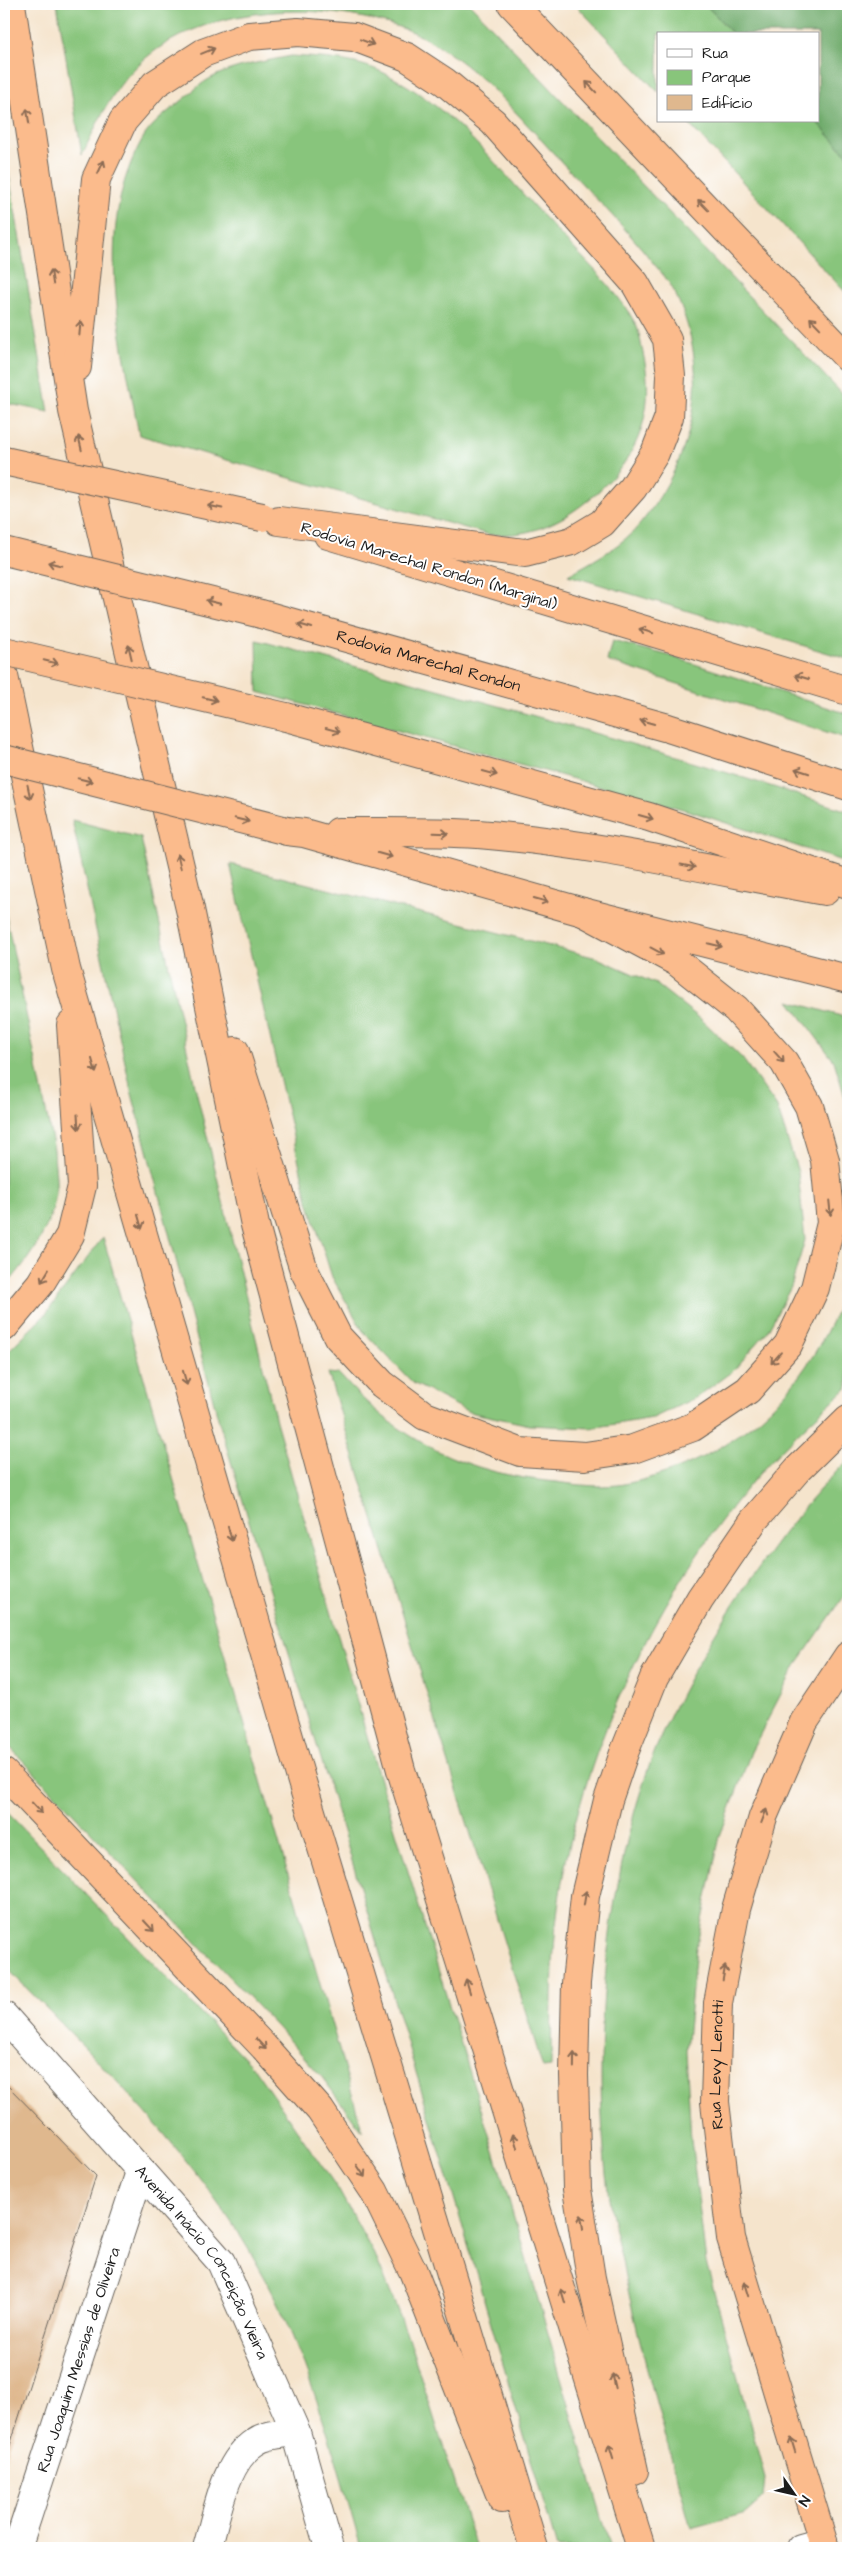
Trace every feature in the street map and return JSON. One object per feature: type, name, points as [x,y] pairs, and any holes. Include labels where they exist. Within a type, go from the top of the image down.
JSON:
[{"type":"highway","points":[[11,4],[73,411],[190,909],[255,1225],[401,1770],[641,2548]]},
{"type":"highway","points":[[512,4],[848,358]]},
{"type":"highway","points":[[73,411],[96,178],[123,121],[155,84],[203,53],[249,36],[298,32],[354,37],[406,57],[445,82],[493,122],[635,283],[666,339],[671,376],[669,417],[654,453],[633,488],[602,523],[572,541],[525,553],[271,519]]},
{"type":"highway","name":"Rodovia Marechal Rondon (Marginal)","points":[[4,461],[271,519],[848,691]]},
{"type":"highway","name":"Rodovia Marechal Rondon","points":[[4,552],[261,614],[668,728],[848,786]]},
{"type":"highway","points":[[4,651],[286,717],[649,817],[848,884]]},
{"type":"highway","points":[[4,676],[66,969],[302,1782],[534,2548]]},
{"type":"highway","points":[[4,759],[295,832],[583,912],[848,979]]},
{"type":"highway","points":[[295,832],[477,834],[545,841],[586,846],[848,896]]},
{"type":"highway","points":[[190,909],[304,1270],[338,1337],[382,1384],[425,1416],[520,1452],[584,1456],[633,1449],[693,1427],[748,1390],[788,1345],[815,1288],[831,1223],[822,1151],[809,1106],[784,1062],[736,1009],[678,962],[583,912]]},
{"type":"highway","points":[[4,1328],[40,1284],[70,1235],[82,1186],[66,969]]},
{"type":"highway","points":[[652,2548],[591,2278],[577,2189],[574,2075],[576,1983],[585,1896],[608,1800],[624,1753],[654,1678],[700,1599],[754,1520],[798,1469],[848,1420]]},
{"type":"highway","name":"Rua Levy Lenotti","points":[[816,2546],[731,2238],[715,2102],[718,2003],[736,1909],[762,1817],[804,1722],[848,1656]]},
{"type":"highway","points":[[4,1772],[257,2040],[320,2110],[374,2191],[413,2271],[522,2548]]},
{"type":"street","name":"Avenida Inácio Conceição Vieira","points":[[4,2016],[221,2262],[296,2432],[329,2548]]},
{"type":"street","name":"Rua Joaquim Messias de Oliveira","points":[[17,2548],[140,2172]]},
{"type":"street","points":[[207,2548],[232,2465],[255,2442],[272,2435],[296,2432]]},
{"type":"green space","points":[[57,4],[470,4],[848,400],[848,659],[568,575],[610,550],[633,532],[654,506],[671,477],[689,431],[693,408],[695,384],[691,337],[674,291],[662,273],[612,215],[514,111],[476,74],[455,57],[433,43],[410,31],[378,21],[342,14],[305,11],[268,12],[231,18],[196,29],[164,45],[137,66],[112,97],[82,155]]},
{"type":"green space","points":[[575,4],[705,4],[731,32],[657,32],[657,91]]},
{"type":"green space","points":[[705,4],[848,4],[848,156],[817,122],[820,122],[820,32],[731,32]]},
{"type":"green space","points":[[291,56],[338,60],[373,68],[409,87],[432,104],[455,122],[496,164],[610,287],[629,313],[638,330],[646,372],[647,390],[643,424],[637,441],[618,471],[577,509],[556,521],[533,530],[517,534],[490,535],[139,435],[125,361],[115,285],[114,247],[118,209],[127,173],[143,138],[151,127],[204,82],[239,67]]},
{"type":"green space","points":[[687,122],[817,122],[848,156],[848,295]]},
{"type":"green space","points":[[4,145],[49,412],[4,403]]},
{"type":"green space","points":[[257,640],[628,743],[848,811],[848,863],[690,811],[258,692]]},
{"type":"green space","points":[[612,641],[667,655],[848,714],[848,739],[607,661]]},
{"type":"green space","points":[[72,820],[141,838],[195,1086],[276,1421],[376,1767],[506,2190],[611,2548],[557,2548],[458,2211],[219,1422],[131,1090]]},
{"type":"green space","points":[[230,864],[597,958],[656,984],[702,1020],[742,1058],[777,1107],[798,1172],[805,1240],[791,1287],[767,1332],[734,1370],[697,1397],[653,1418],[591,1428],[530,1425],[469,1412],[413,1383],[363,1331],[332,1277],[308,1201]]},
{"type":"green space","points":[[4,906],[54,1150],[56,1184],[51,1216],[38,1243],[4,1288]]},
{"type":"green space","points":[[789,1001],[848,1018],[848,1107],[834,1061]]},
{"type":"green space","points":[[103,1237],[363,2132],[321,2076],[278,2028],[4,1741],[4,1355],[45,1315]]},
{"type":"green space","points":[[848,1285],[848,1387],[811,1421],[752,1482],[688,1569],[659,1616],[634,1665],[592,1766],[576,1818],[560,1895],[554,1944],[551,2067],[543,2068],[328,1373],[339,1374],[362,1398],[410,1436],[464,1462],[524,1478],[590,1486],[624,1484],[684,1466],[721,1447],[755,1423],[783,1395],[806,1366],[825,1336]]},
{"type":"green space","points":[[848,1460],[848,1591],[796,1665],[751,1752],[720,1836],[696,1948],[686,2051],[691,2140],[706,2262],[765,2478],[763,2498],[746,2513],[691,2528],[638,2332],[609,2199],[601,2091],[605,1977],[612,1921],[622,1865],[635,1812],[661,1736],[685,1687],[726,1616],[767,1555],[811,1499]]},
{"type":"green space","points":[[4,1809],[253,2067],[338,2189],[377,2260],[406,2331],[476,2548],[361,2548],[320,2410],[295,2343],[265,2278],[239,2234],[179,2151],[145,2112],[4,1965]]},
{"type":"building","points":[[4,2082],[96,2176],[4,2464]]}]
